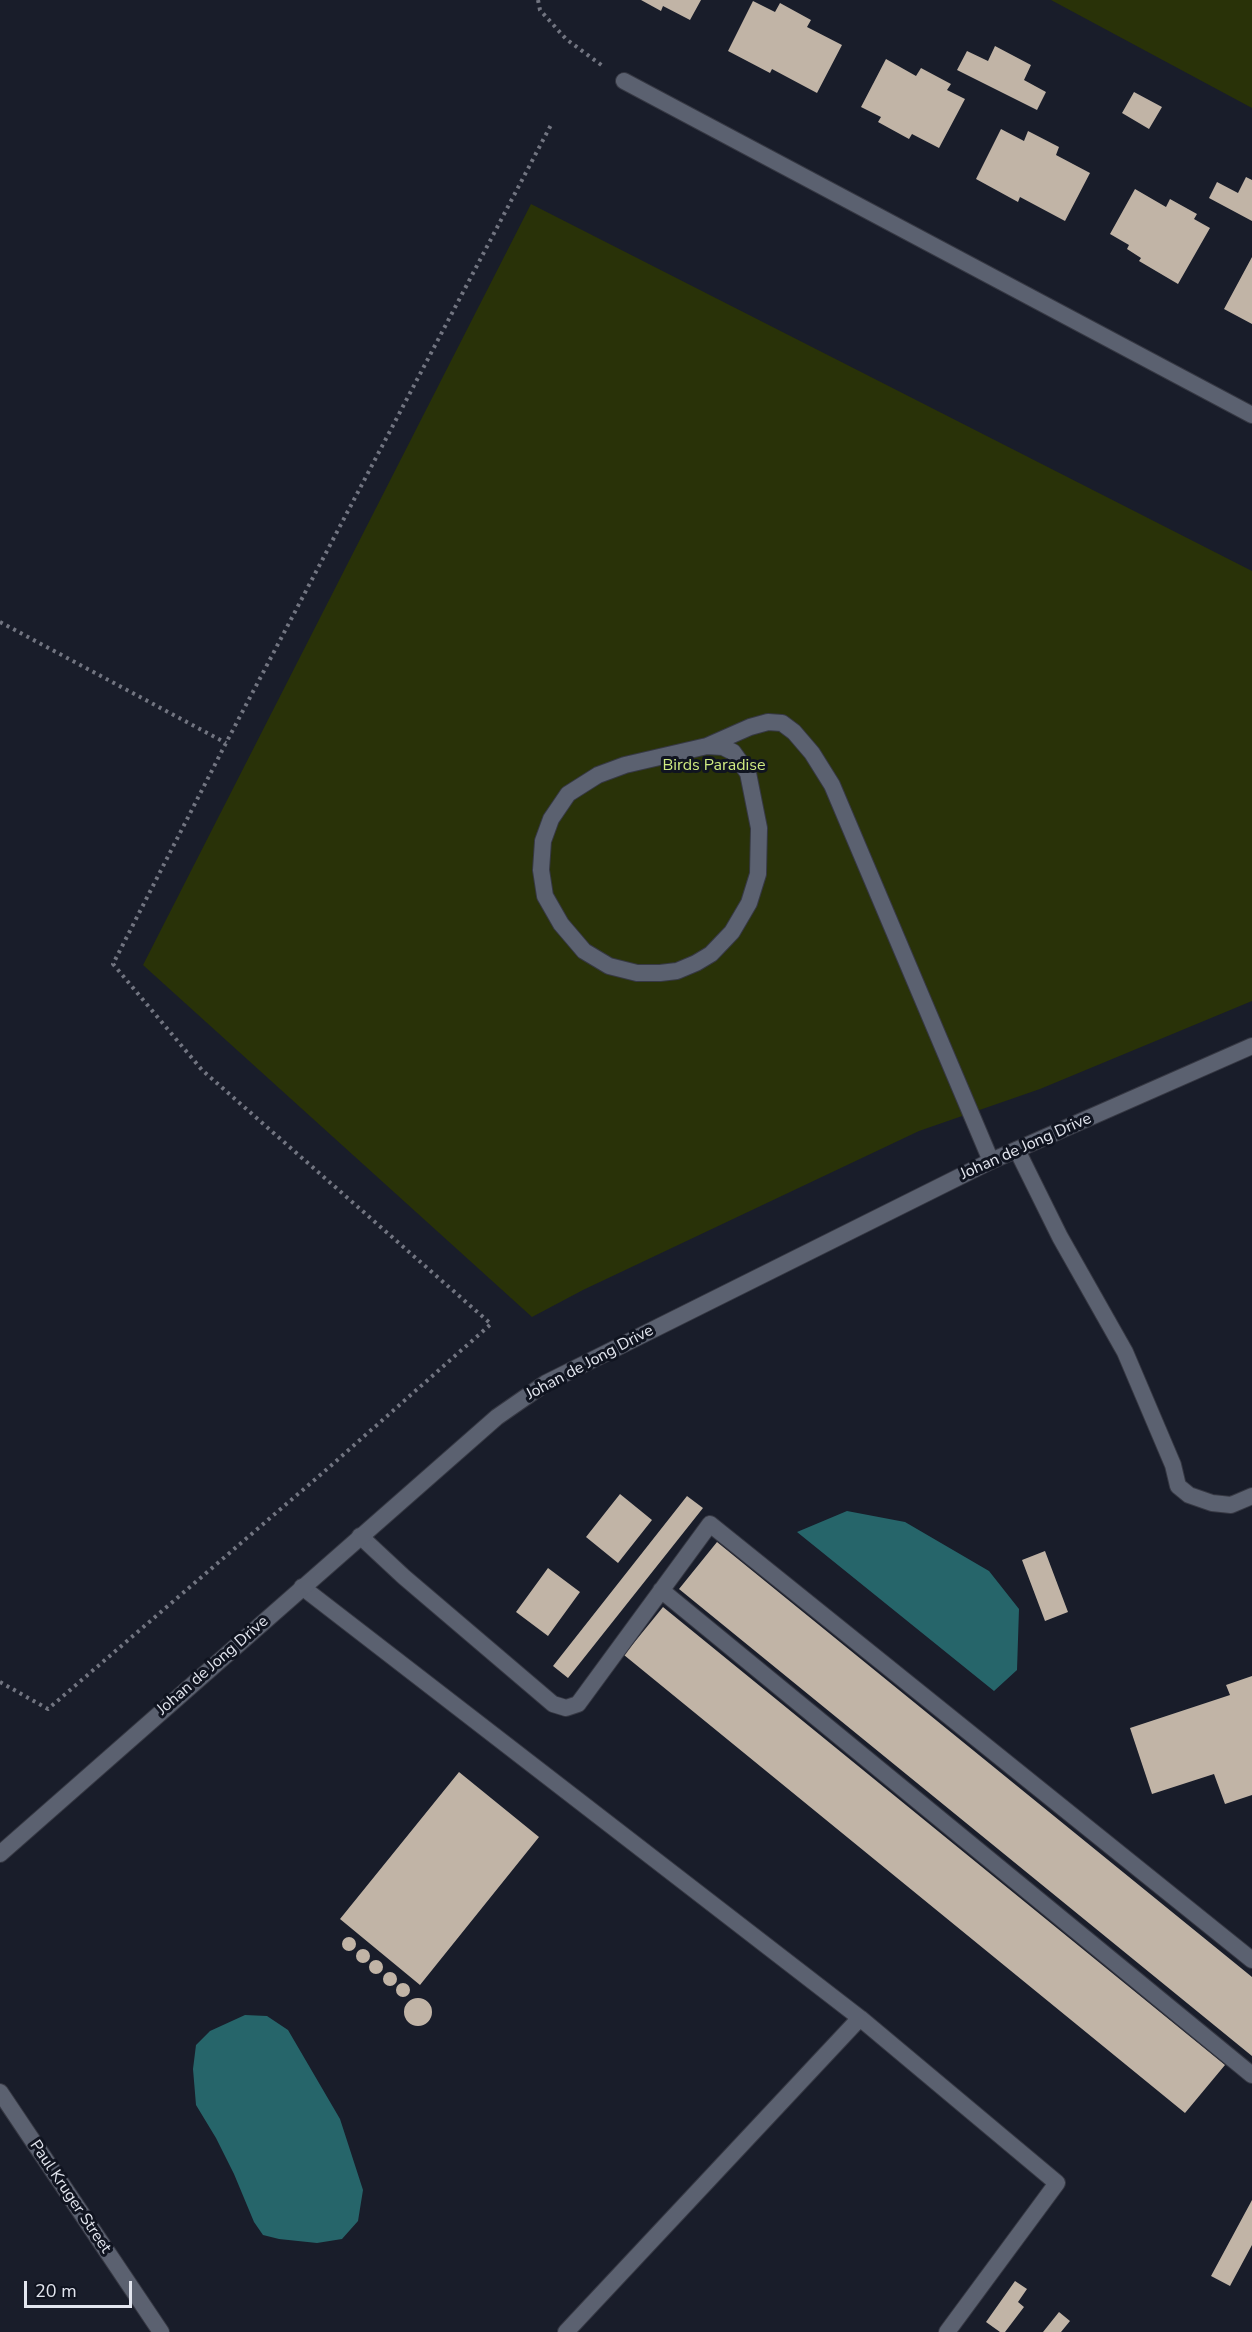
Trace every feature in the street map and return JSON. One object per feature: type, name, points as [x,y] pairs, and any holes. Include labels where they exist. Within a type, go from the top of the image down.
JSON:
[{"type":"street","points":[[624,81],[1252,415]]},
{"type":"street","points":[[706,746],[723,747],[734,752],[748,774],[759,828],[758,874],[749,903],[732,932],[711,954],[696,963],[677,971],[637,973],[609,966],[584,951],[561,924],[545,896],[541,870],[543,842],[551,819],[568,794],[598,775],[625,765],[706,746],[750,727],[768,722],[782,723],[794,732],[812,753],[832,786],[991,1161]]},
{"type":"street","name":"Johan de Jong Drive","points":[[0,1854],[497,1417],[546,1383],[991,1161],[1252,1046]]},
{"type":"street","points":[[1017,1150],[1060,1237],[1125,1352],[1173,1465],[1178,1486],[1189,1495],[1212,1503],[1231,1505],[1252,1496]]},
{"type":"street","points":[[360,1536],[404,1577],[552,1704],[566,1708],[578,1704],[710,1524],[1252,1960]]},
{"type":"street","points":[[302,1587],[860,2018],[1057,2183],[947,2332]]},
{"type":"street","points":[[662,1590],[1252,2075]]},
{"type":"street","points":[[566,2332],[860,2018]]},
{"type":"street","name":"Paul Kruger Street","points":[[0,2092],[161,2332]]},
{"type":"path","points":[[538,0],[540,10],[566,39],[624,81]]},
{"type":"path","points":[[0,1682],[48,1709],[326,1470],[491,1324],[202,1070],[113,964],[226,743],[552,123]]},
{"type":"path","points":[[0,622],[226,743]]},
{"type":"green space","points":[[1051,0],[1252,0],[1252,108]]},
{"type":"green space","name":"Birds Paradise","points":[[531,204],[1252,571],[1252,1001],[1040,1089],[919,1131],[583,1290],[532,1317],[143,965]]},
{"type":"shaded area","points":[[847,1511],[905,1522],[989,1571],[1019,1609],[1017,1670],[994,1691],[797,1532]]},
{"type":"shaded area","points":[[245,2015],[267,2016],[288,2030],[340,2119],[363,2190],[358,2221],[342,2239],[317,2243],[263,2235],[254,2222],[216,2138],[196,2105],[193,2069],[196,2045],[210,2031]]},
{"type":"building","points":[[641,0],[701,0],[690,20],[663,6],[661,11]]},
{"type":"building","points":[[753,1],[775,12],[780,3],[811,20],[807,27],[842,45],[817,93],[772,69],[770,73],[728,51]]},
{"type":"building","points":[[995,46],[1031,65],[1024,80],[1046,92],[1037,110],[957,70],[967,51],[988,61]]},
{"type":"building","points":[[886,59],[916,76],[921,68],[951,84],[947,90],[965,99],[939,148],[912,134],[909,139],[878,122],[881,117],[861,107]]},
{"type":"building","points":[[1134,92],[1162,107],[1149,129],[1122,113]]},
{"type":"building","points":[[1001,129],[1024,141],[1028,131],[1059,147],[1056,155],[1090,173],[1065,221],[1020,197],[1018,202],[976,179]]},
{"type":"building","points":[[1246,177],[1252,180],[1252,221],[1209,198],[1217,182],[1238,193]]},
{"type":"building","points":[[1135,189],[1166,207],[1170,199],[1197,214],[1194,219],[1210,228],[1178,284],[1139,261],[1141,258],[1127,249],[1129,245],[1110,234]]},
{"type":"building","points":[[1252,257],[1252,324],[1224,309]]},
{"type":"building","points":[[620,1494],[652,1520],[618,1563],[586,1537]]},
{"type":"building","points":[[687,1496],[703,1508],[568,1678],[553,1666]]},
{"type":"building","points":[[717,1542],[1252,1977],[1252,2056],[679,1589]]},
{"type":"building","points":[[1045,1551],[1068,1612],[1045,1621],[1022,1560]]},
{"type":"building","points":[[548,1568],[580,1592],[548,1636],[516,1612]]},
{"type":"building","points":[[663,1607],[1225,2065],[1185,2113],[624,1655]]},
{"type":"building","points":[[1252,1676],[1252,1795],[1225,1804],[1214,1774],[1152,1794],[1130,1728],[1230,1695],[1226,1685]]},
{"type":"building","points":[[459,1772],[539,1837],[420,1985],[340,1919]]},
{"type":"building","points":[[349,1937],[354,1939],[356,1944],[354,1949],[349,1951],[344,1949],[342,1944],[344,1939]]},
{"type":"building","points":[[363,1949],[368,1951],[370,1956],[368,1961],[363,1963],[358,1961],[356,1956],[358,1951]]},
{"type":"building","points":[[376,1960],[381,1962],[383,1967],[381,1972],[376,1974],[371,1972],[369,1967],[371,1962]]},
{"type":"building","points":[[390,1972],[395,1974],[397,1979],[395,1984],[390,1986],[385,1984],[383,1979],[385,1974]]},
{"type":"building","points":[[403,1983],[408,1985],[410,1990],[408,1995],[403,1997],[398,1995],[396,1990],[398,1985]]},
{"type":"building","points":[[418,1998],[428,2002],[432,2012],[428,2022],[418,2026],[408,2022],[404,2012],[408,2002]]},
{"type":"building","points":[[1252,2200],[1252,2245],[1230,2286],[1211,2276]]},
{"type":"building","points":[[1015,2281],[1027,2289],[1018,2302],[1024,2307],[1005,2332],[1000,2332],[986,2322]]},
{"type":"building","points":[[1059,2312],[1070,2321],[1061,2332],[1043,2332]]}]
